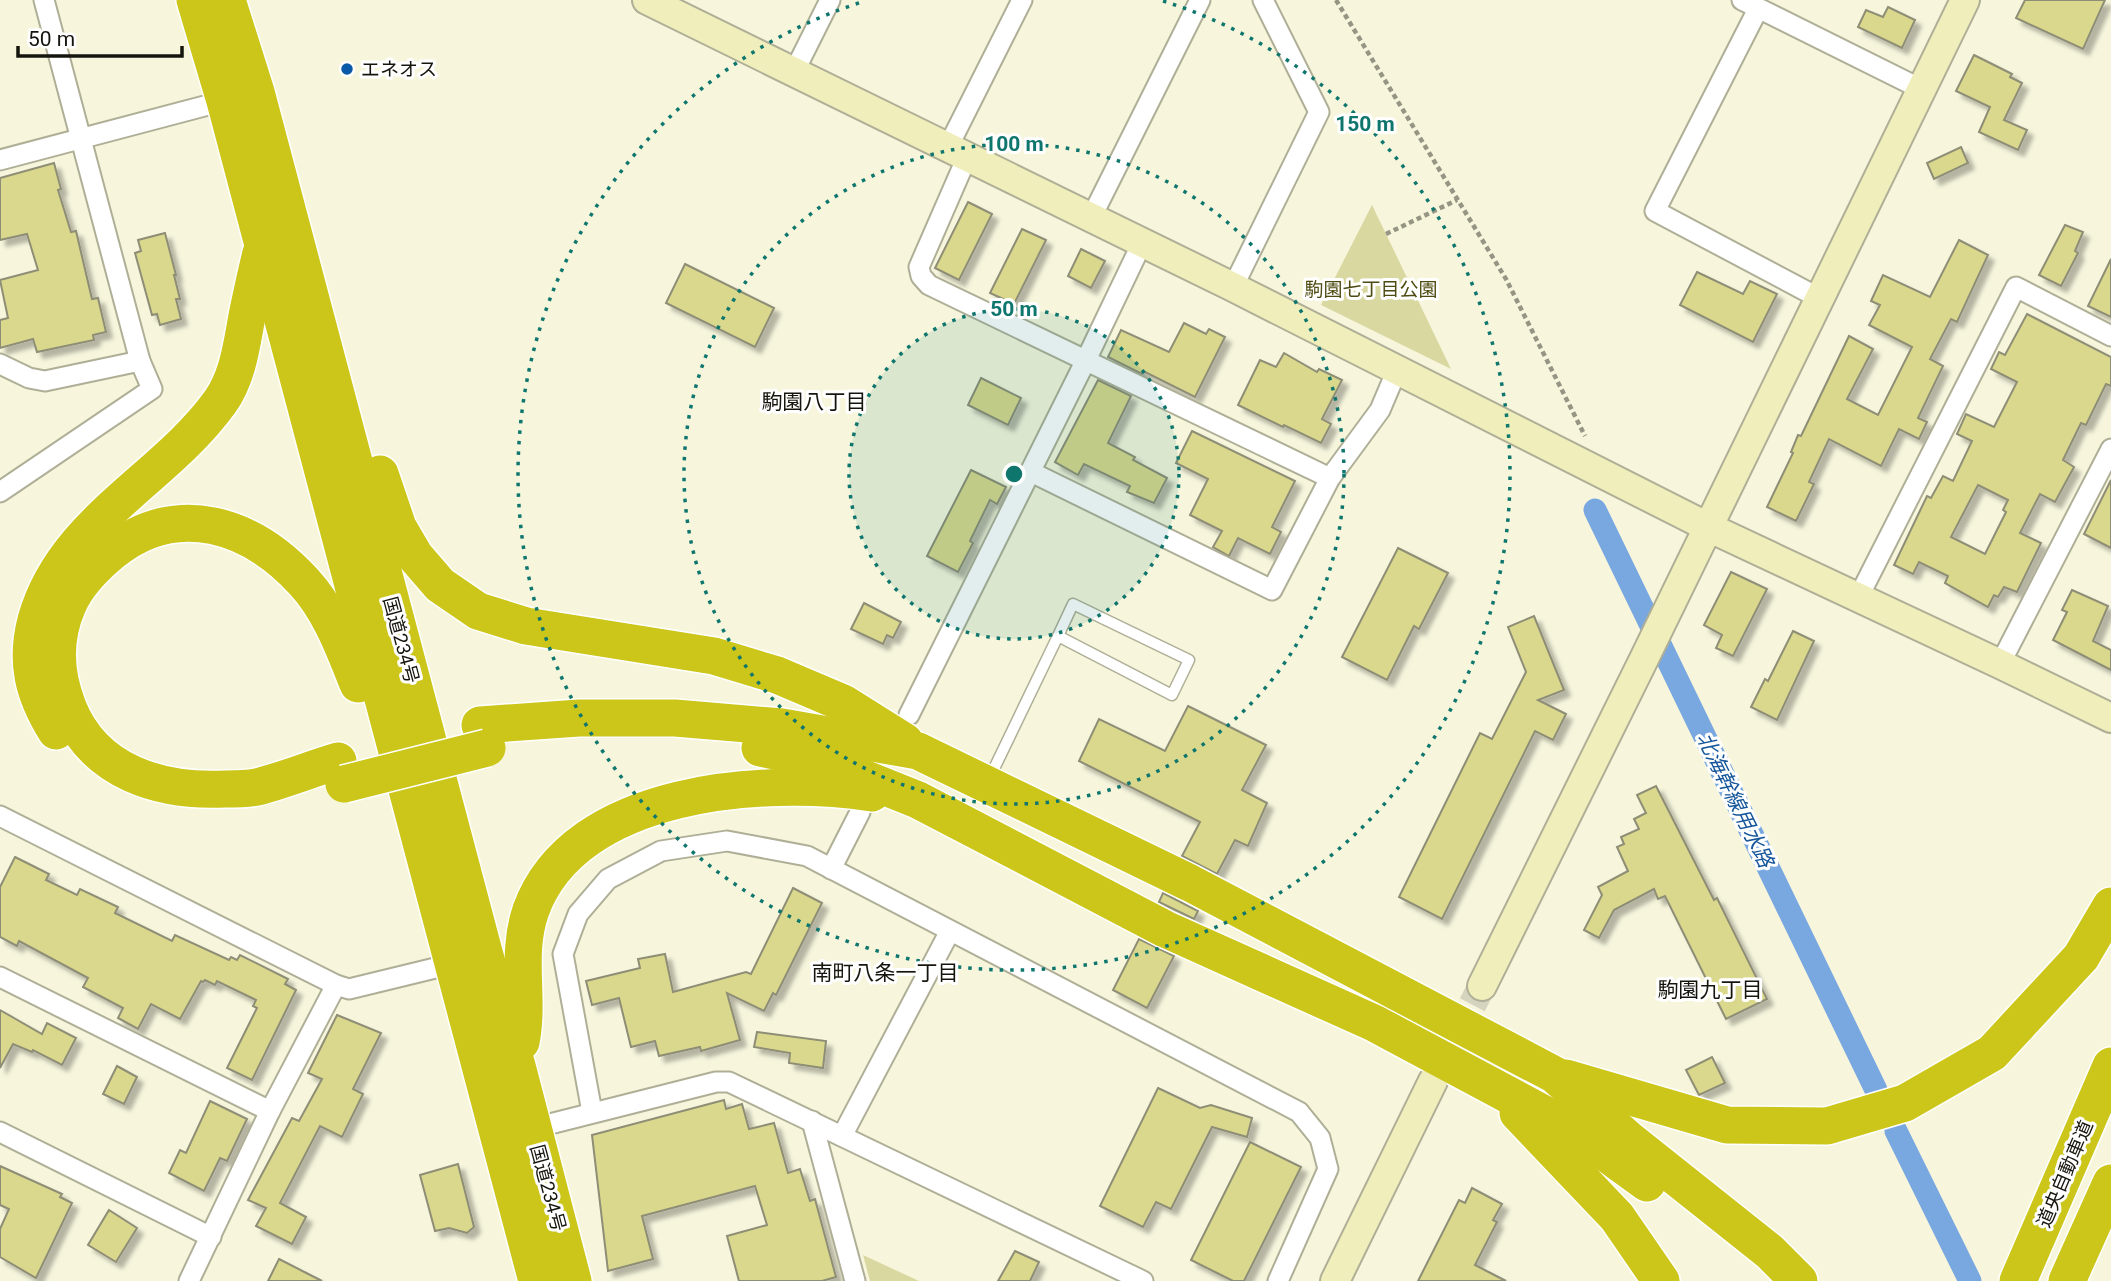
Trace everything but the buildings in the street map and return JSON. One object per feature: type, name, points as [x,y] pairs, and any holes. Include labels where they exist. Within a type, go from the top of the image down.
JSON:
[{"type":"highway","name":"国道234号","points":[[195,0],[240,97],[312,305],[469,959],[498,1138],[537,1281]]},
{"type":"highway","name":"国道234号","points":[[227,0],[262,247],[397,760],[469,959],[517,1066],[573,1281]]},
{"type":"highway","points":[[262,247],[241,354],[222,400],[191,437],[98,520],[69,552],[42,600],[30,642],[33,684],[54,729],[93,776],[134,799],[180,810],[218,812],[269,804],[341,772]]},
{"type":"highway","points":[[312,305],[363,423],[398,527],[415,556],[440,584],[478,611],[526,626],[714,656],[777,675],[843,704],[918,751],[1190,883],[1555,1074],[1727,1125],[1827,1126],[1905,1103],[1992,1053],[2081,957],[2111,906]]},
{"type":"highway","points":[[397,760],[360,689],[328,615],[306,583],[276,554],[244,534],[204,524],[164,525],[128,539],[95,565],[69,604],[57,641],[59,684],[75,724],[103,757],[139,779],[195,790],[255,788],[341,772],[484,736],[579,718],[674,718],[782,727],[918,751]]},
{"type":"highway","points":[[484,736],[584,740],[649,738],[723,742],[821,761],[918,800],[1165,929],[1374,1023],[1574,1130],[1684,1211],[1767,1281]]},
{"type":"highway","points":[[517,1066],[526,1020],[522,947],[532,909],[550,876],[575,848],[607,827],[643,812],[688,797],[734,790],[850,790],[918,800]]},
{"type":"highway","name":"道央自動車道","points":[[2018,1281],[2111,1066]]},
{"type":"highway","points":[[1555,1074],[1628,1139],[1770,1252],[1799,1281]]},
{"type":"highway","points":[[1490,1085],[1617,1217],[1661,1281]]},
{"type":"highway","points":[[2067,1281],[2111,1183]]},
{"type":"highway","points":[[2082,1281],[2111,1205]]},
{"type":"street","points":[[0,491],[152,389],[140,360],[44,0]]},
{"type":"street","points":[[647,0],[1233,288],[1708,527],[2111,718]]},
{"type":"street","points":[[794,72],[830,0]]},
{"type":"street","points":[[1022,0],[958,152],[919,267],[921,276],[929,285],[1330,478]]},
{"type":"street","points":[[1091,218],[1200,0]]},
{"type":"street","points":[[1233,288],[1319,112],[1263,0]]},
{"type":"street","points":[[1482,986],[1965,0]]},
{"type":"street","points":[[1819,298],[1655,211],[1750,4],[1921,89]]},
{"type":"street","points":[[0,160],[240,97]]},
{"type":"street","points":[[909,715],[1142,243]]},
{"type":"street","points":[[1858,598],[2016,287],[2111,336]]},
{"type":"street","points":[[0,363],[29,378],[45,381],[140,360]]},
{"type":"street","points":[[1031,472],[1272,590],[1330,478],[1380,410],[1397,370]]},
{"type":"street","points":[[2000,664],[2111,449]]},
{"type":"street","points":[[831,869],[860,812]]},
{"type":"street","points":[[0,816],[335,985],[349,989],[469,959]]},
{"type":"street","points":[[592,1112],[563,954],[578,914],[608,879],[661,851],[727,841],[807,856],[1299,1112],[1320,1138],[1328,1169],[1278,1281]]},
{"type":"street","points":[[842,1136],[950,931]]},
{"type":"street","points":[[0,977],[270,1111]]},
{"type":"street","points":[[189,1281],[270,1111],[335,985]]},
{"type":"street","points":[[1335,1281],[1433,1081]]},
{"type":"street","points":[[498,1138],[592,1112],[716,1082],[729,1082],[1135,1279]]},
{"type":"street","points":[[812,1121],[855,1281]]},
{"type":"street","points":[[0,1132],[211,1237]]},
{"type":"lane","points":[[986,784],[1073,604],[1189,660],[1172,695],[1058,636]]},
{"type":"path","points":[[1336,0],[1506,279],[1604,474]]},
{"type":"path","points":[[1386,234],[1457,200]]},
{"type":"green space","name":"駒園七丁目公園","points":[[1372,205],[1451,369],[1321,305]]},
{"type":"green space","points":[[863,1255],[919,1281],[870,1281]]},
{"type":"waterway","name":"北海幹線用水路","points":[[1595,510],[1876,1090]]},
{"type":"waterway","name":"北海幹線用水路","points":[[1896,1131],[1970,1281]]},
{"type":"tunnel","points":[[1453,1042],[1482,986]]},
{"type":"place","name":"エネオス","points":[[347,69]]},
{"type":"district","name":"駒園八丁目","points":[[814,402]]},
{"type":"district","name":"南町八条一丁目","points":[[885,973]]},
{"type":"district","name":"駒園九丁目","points":[[1710,990]]}]
